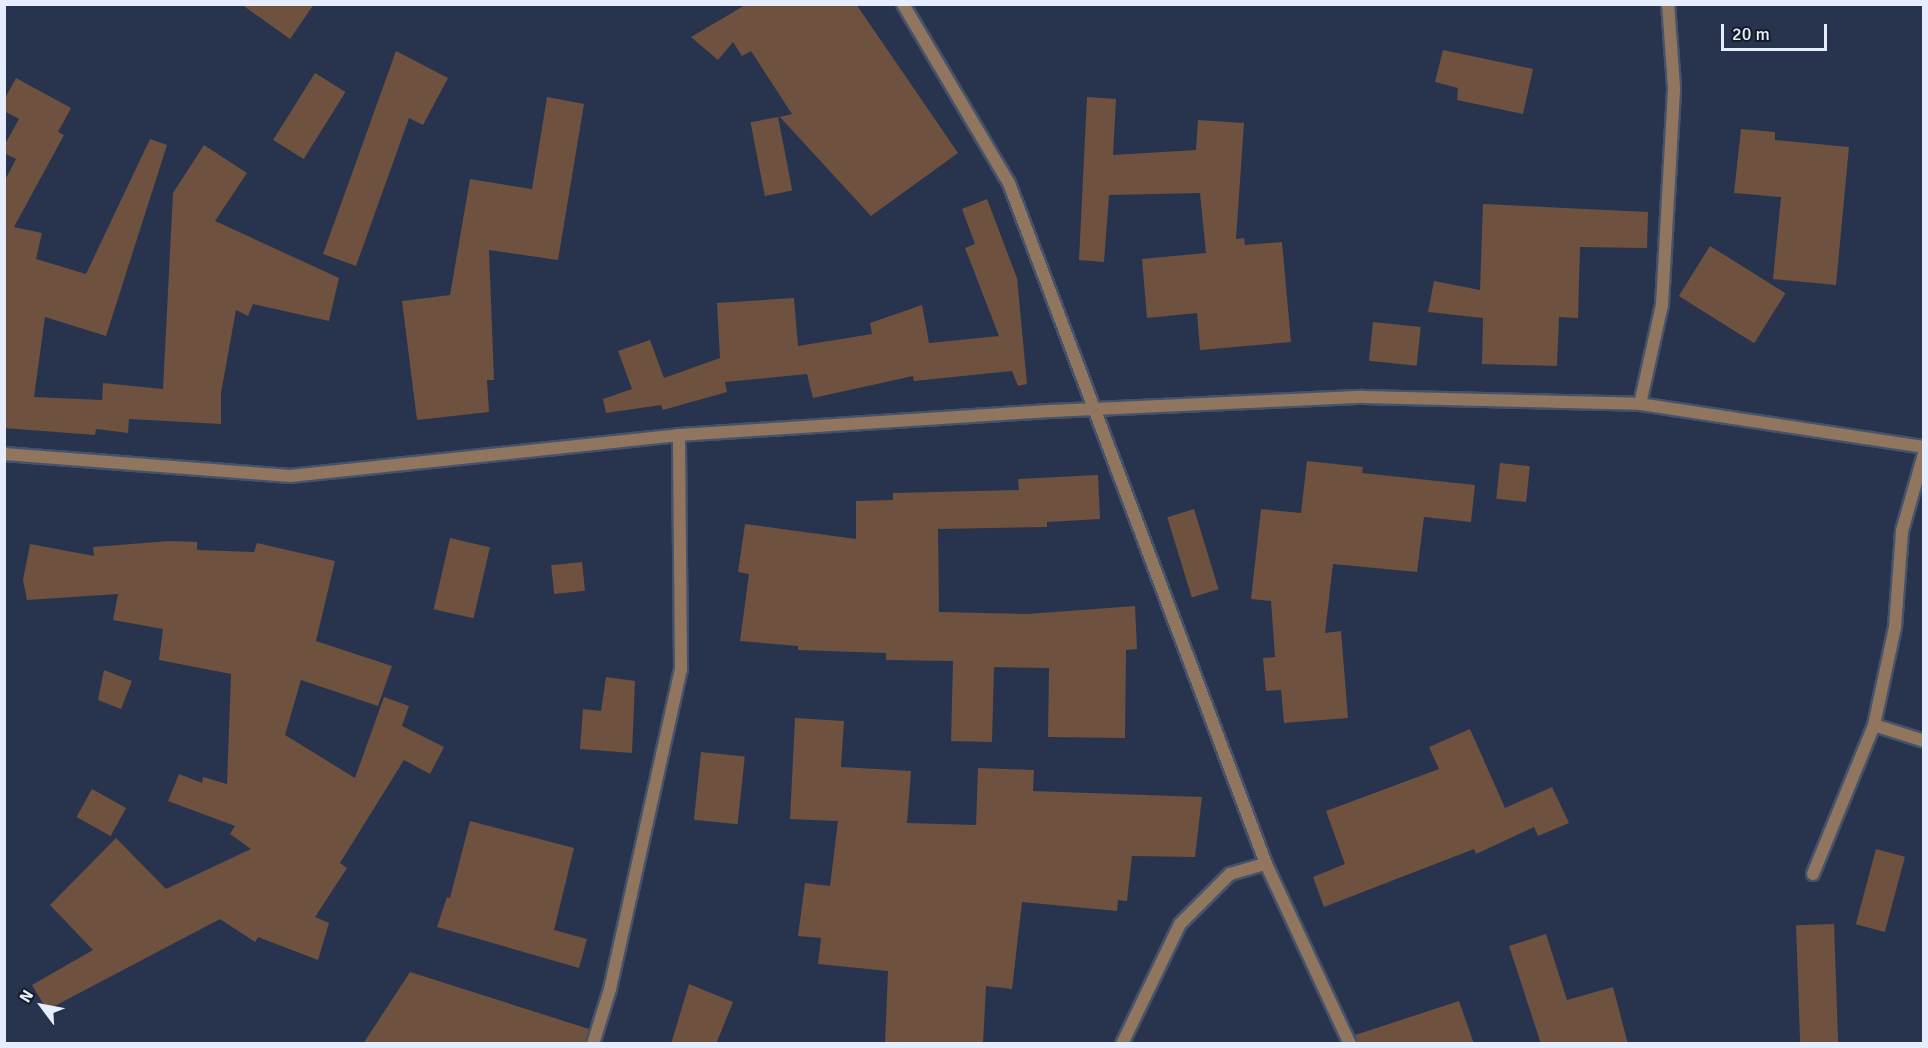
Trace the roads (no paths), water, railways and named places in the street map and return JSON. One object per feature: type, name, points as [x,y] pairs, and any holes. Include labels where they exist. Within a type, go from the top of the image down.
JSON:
[{"type":"street","points":[[903,4],[1009,183],[1097,410],[1266,864],[1350,1044]]},
{"type":"street","points":[[1640,404],[1662,305],[1674,87],[1668,4]]},
{"type":"street","points":[[4,454],[290,476],[680,435],[1097,410],[1363,398],[1640,404],[1923,447]]},
{"type":"street","points":[[593,1044],[610,989],[681,670],[680,435]]},
{"type":"street","points":[[1813,874],[1874,724],[1895,627],[1902,531],[1923,454]]},
{"type":"street","points":[[1874,724],[1923,741]]},
{"type":"street","points":[[1122,1044],[1180,924],[1230,874],[1266,864]]}]
